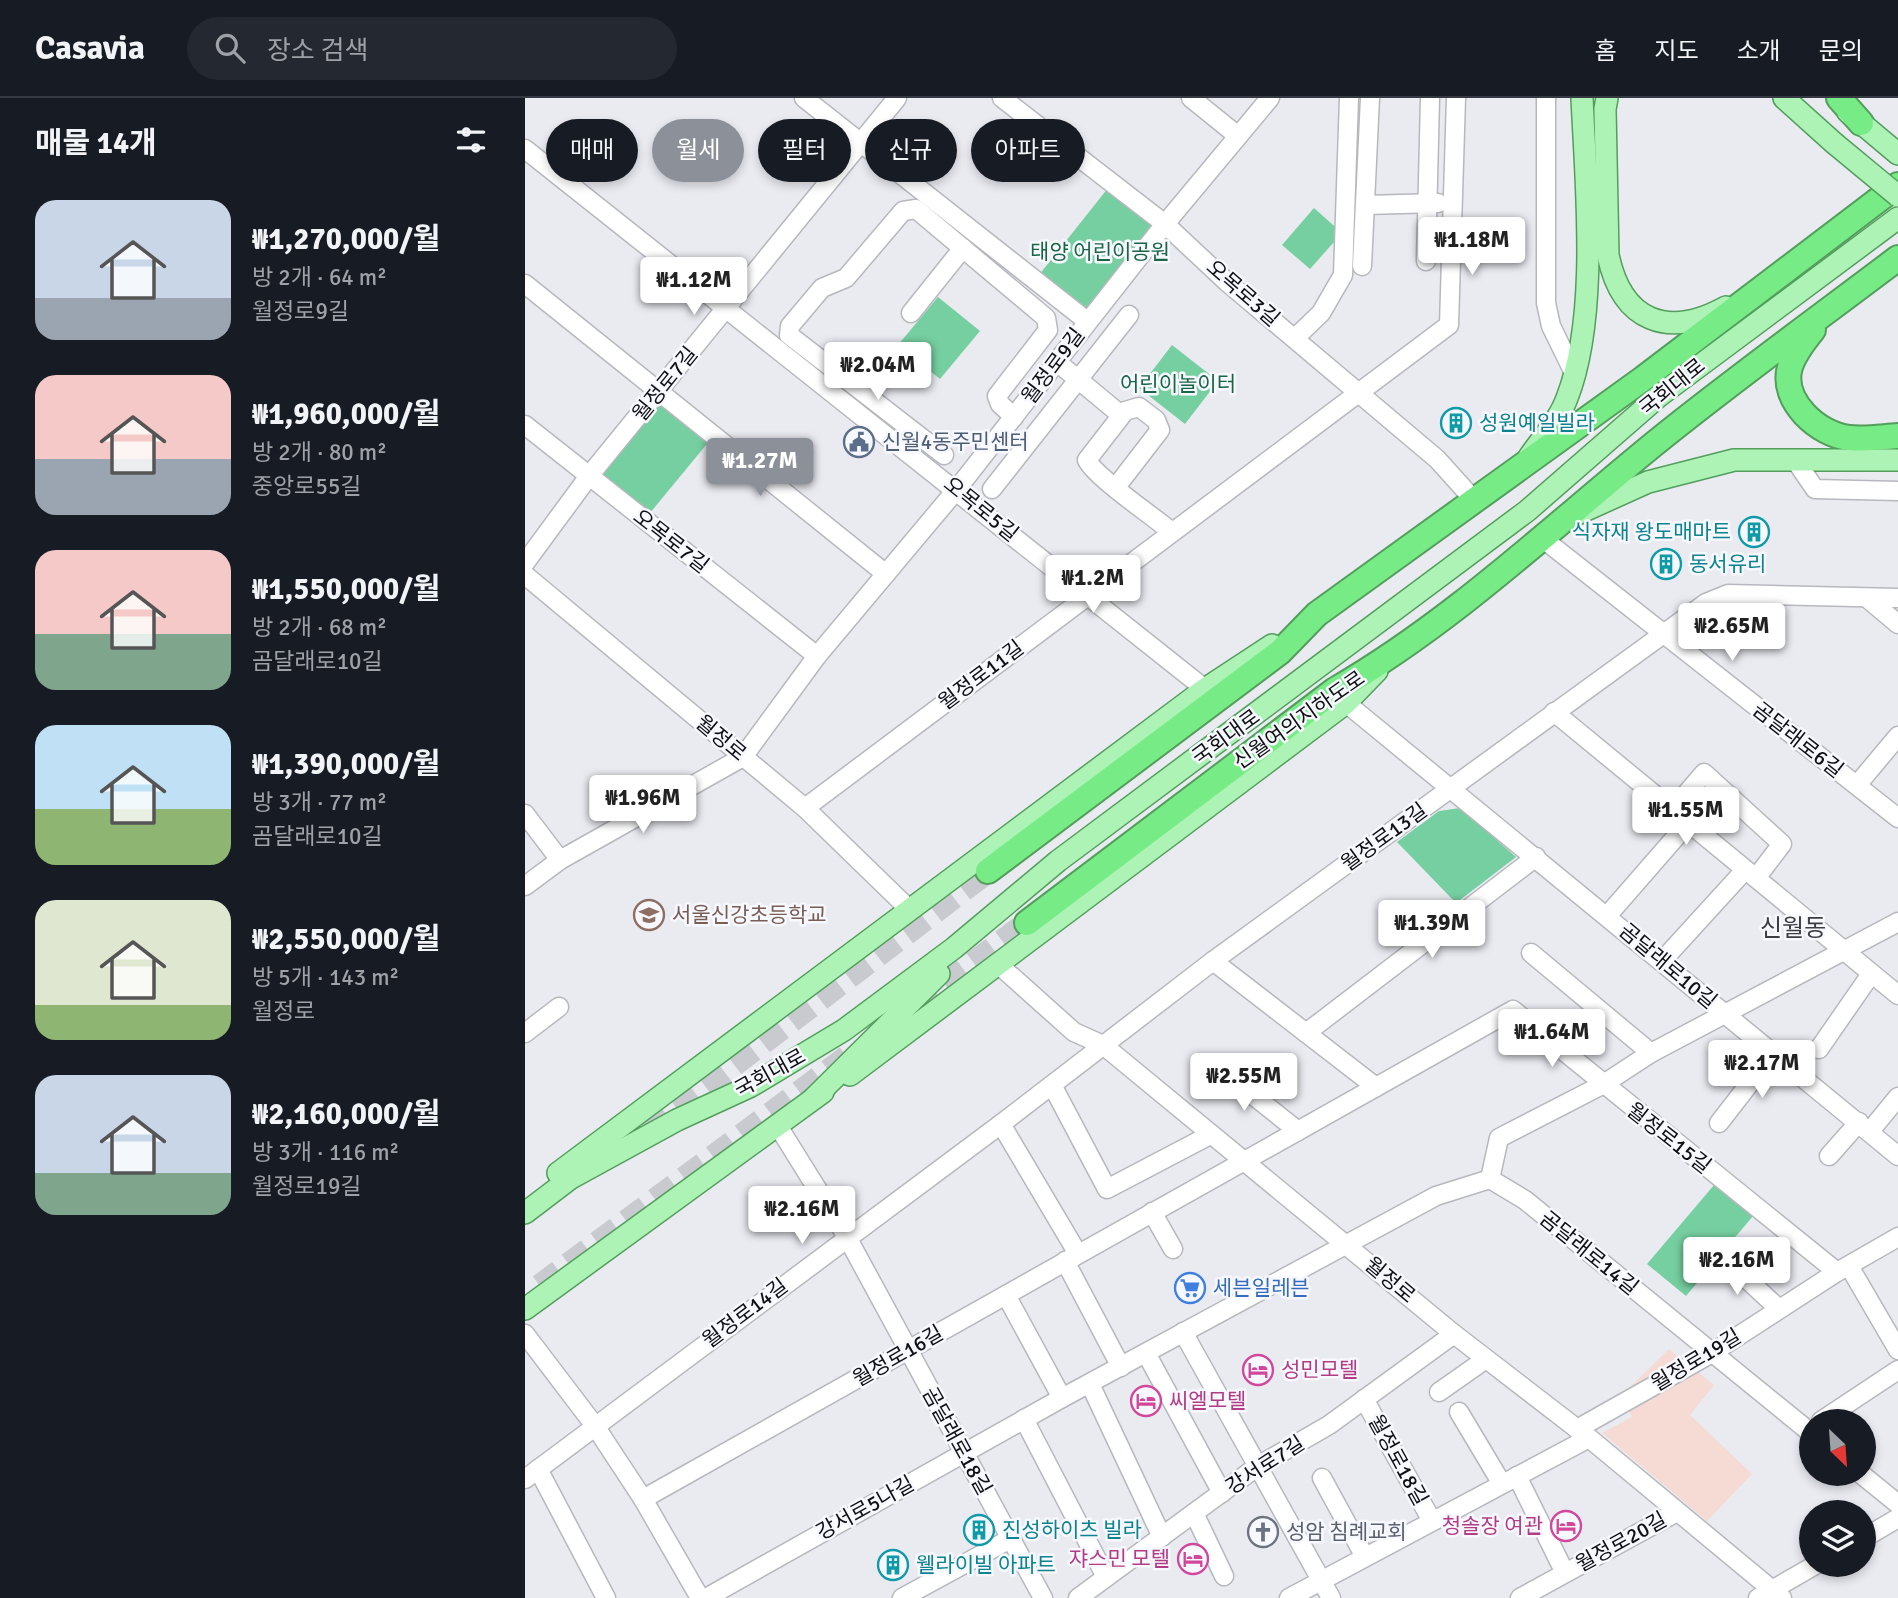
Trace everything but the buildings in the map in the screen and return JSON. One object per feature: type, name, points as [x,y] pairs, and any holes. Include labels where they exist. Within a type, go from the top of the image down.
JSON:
[{"type":"highway","points":[[1839,98],[1861,123]]},
{"type":"highway","points":[[988,871],[1280,652],[1317,614],[1525,464],[1898,185]]},
{"type":"highway","name":"신월여의지하도로","points":[[1027,922],[1335,690],[1389,659],[1570,517],[1654,444],[1898,258]]},
{"type":"highway","points":[[1826,312],[1801,346],[1789,369],[1791,388],[1801,411],[1820,429],[1849,438],[1898,436]]},
{"type":"main road","points":[[1525,464],[1558,417],[1574,373],[1585,309],[1588,236],[1582,98]]},
{"type":"main road","points":[[1607,98],[1608,255],[1612,276],[1624,295],[1641,314],[1661,324],[1681,325],[1707,317],[1762,287]]},
{"type":"main road","points":[[1784,98],[1898,196]]},
{"type":"main road","points":[[1829,98],[1898,154]]},
{"type":"main road","name":"국회대로","points":[[525,1213],[571,1178],[677,1120],[751,1086],[844,1030],[954,948],[1058,861],[1527,511],[1659,396],[1898,218]]},
{"type":"main road","name":"국회대로","points":[[814,1098],[935,977],[1049,880],[1533,521],[1662,409],[1898,232]]},
{"type":"main road","points":[[1570,517],[1678,472],[1734,460],[1898,460]]},
{"type":"main road","points":[[525,1198],[1205,689],[1317,614]]},
{"type":"main road","points":[[525,1309],[814,1098],[872,1061],[1346,703],[1389,659]]},
{"type":"street","points":[[804,98],[861,142]]},
{"type":"street","name":"월정로7길","points":[[525,563],[589,476],[897,98]]},
{"type":"street","name":"오목로3길","points":[[1002,98],[1165,224],[1437,459],[1474,500]]},
{"type":"street","points":[[1191,98],[1238,136]]},
{"type":"street","name":"월정로9길","points":[[743,757],[817,656],[957,489],[1087,321],[1271,98]]},
{"type":"street","points":[[1295,338],[1326,307],[1343,275],[1349,98]]},
{"type":"street","points":[[1362,266],[1370,98]]},
{"type":"street","points":[[1426,261],[1430,98]]},
{"type":"street","points":[[1365,205],[1454,203],[1456,98]]},
{"type":"street","points":[[1546,98],[1546,303],[1551,326],[1574,373]]},
{"type":"street","name":"월정로9길","points":[[861,142],[1087,321]]},
{"type":"street","name":"오목로5길","points":[[525,149],[957,489],[1205,689]]},
{"type":"street","name":"월정로11길","points":[[805,808],[1449,325],[1454,203]]},
{"type":"street","points":[[944,455],[794,341],[789,331],[822,288],[846,278],[903,211],[916,209],[1044,314],[1048,322],[1045,334],[997,396],[1000,404],[1014,417]]},
{"type":"street","points":[[911,313],[963,248]]},
{"type":"street","points":[[525,284],[657,393],[886,574]]},
{"type":"street","points":[[992,489],[1129,315]]},
{"type":"street","points":[[1057,362],[1121,415]]},
{"type":"street","points":[[1115,487],[1160,430],[1156,420],[1139,407],[1128,408],[1121,415],[1087,460],[1091,467],[1115,487],[1172,532]]},
{"type":"street","name":"오목로7길","points":[[525,425],[817,656]]},
{"type":"street","points":[[1795,460],[1815,489],[1898,491]]},
{"type":"street","name":"곰달래로6길","points":[[1542,538],[1898,818]]},
{"type":"street","name":"월정로","points":[[525,575],[805,808],[910,910]]},
{"type":"street","name":"월정로13길","points":[[1103,1045],[1213,961],[1711,600],[1728,594],[1898,598]]},
{"type":"street","points":[[1867,598],[1898,624]]},
{"type":"street","name":"곰달래로10길","points":[[1346,703],[1898,1156]]},
{"type":"street","points":[[1554,712],[1898,995]]},
{"type":"street","name":"곰달래로6길","points":[[1857,785],[1898,736]]},
{"type":"street","points":[[525,886],[560,860],[743,757]]},
{"type":"street","points":[[1662,961],[1782,844],[1704,773],[1673,809]]},
{"type":"street","points":[[525,814],[560,860]]},
{"type":"street","name":"곰달래로10길","points":[[1607,916],[1688,823]]},
{"type":"street","points":[[1306,1032],[1536,857]]},
{"type":"street","points":[[1347,1244],[1436,1196],[1490,1179],[1499,1138],[1602,1086],[1651,1053],[1898,922]]},
{"type":"street","points":[[1531,953],[1651,1053]]},
{"type":"street","points":[[1213,961],[1376,1087]]},
{"type":"street","name":"월정로","points":[[999,965],[1074,1032],[1103,1045],[1486,1360],[1583,1433],[1771,1595]]},
{"type":"street","points":[[1819,1049],[1871,974]]},
{"type":"street","points":[[525,1034],[559,1007]]},
{"type":"street","name":"월정로15길","points":[[1245,1161],[1513,1010],[1602,1086],[1843,1269]]},
{"type":"street","name":"월정로14길","points":[[532,1474],[1103,1045]]},
{"type":"street","points":[[1719,1123],[1774,1052]]},
{"type":"street","points":[[1215,1065],[1298,1131]]},
{"type":"street","points":[[1052,1085],[1107,1189],[1210,1135]]},
{"type":"street","points":[[1829,1156],[1898,1097]]},
{"type":"street","points":[[1001,1124],[1072,1257],[1121,1367]]},
{"type":"street","name":"곰달래로18길","points":[[778,1126],[846,1237],[1043,1598]]},
{"type":"street","name":"월정로16길","points":[[643,1499],[1245,1161]]},
{"type":"street","name":"곰달래로14길","points":[[1490,1179],[1525,1200],[1712,1353],[1799,1418]]},
{"type":"street","points":[[1152,1212],[1173,1249]]},
{"type":"street","name":"월정로19길","points":[[1583,1433],[1898,1237]]},
{"type":"street","name":"강서로5나길","points":[[711,1596],[1024,1419],[1347,1244]]},
{"type":"street","points":[[1722,1256],[1779,1309]]},
{"type":"street","points":[[1843,1269],[1898,1350]]},
{"type":"street","points":[[1006,1295],[1062,1398]]},
{"type":"street","points":[[1183,1332],[1331,1598]]},
{"type":"street","points":[[525,1334],[595,1426],[711,1596]]},
{"type":"street","name":"강서로7길","points":[[1078,1598],[1258,1466],[1329,1425],[1454,1334]]},
{"type":"street","points":[[1146,1353],[1221,1493]]},
{"type":"street","points":[[1439,1392],[1486,1360]]},
{"type":"street","name":"곰달래로14길","points":[[1841,1409],[1898,1370]]},
{"type":"street","points":[[1090,1384],[1162,1536]]},
{"type":"street","name":"월정로18길","points":[[1364,1399],[1432,1521]]},
{"type":"street","points":[[1459,1412],[1510,1480]]},
{"type":"street","points":[[1024,1419],[1106,1577]]},
{"type":"street","name":"월정로18길","points":[[1289,1598],[1510,1480],[1583,1433]]},
{"type":"street","points":[[532,1474],[606,1598]]},
{"type":"street","points":[[1322,1478],[1364,1557]]},
{"type":"street","name":"월정로20길","points":[[1510,1480],[1565,1573]]},
{"type":"street","points":[[1876,1486],[1898,1504]]},
{"type":"street","name":"월정로20길","points":[[1520,1598],[1677,1512]]},
{"type":"street","points":[[1193,1513],[1224,1576]]},
{"type":"street","points":[[1876,1531],[1898,1518]]},
{"type":"street","points":[[902,1598],[1010,1539]]},
{"type":"street","points":[[1771,1595],[1799,1576]]},
{"type":"shaded area","points":[[1669,1349],[1714,1385],[1690,1415],[1752,1474],[1707,1521],[1602,1433],[1632,1417],[1622,1395]]},
{"type":"green space","name":"태양 어린이공원","points":[[1112,183],[1165,224],[1087,321],[1035,280]]},
{"type":"green space","points":[[1314,208],[1342,233],[1310,269],[1282,245]]},
{"type":"green space","points":[[938,297],[980,331],[940,379],[898,345]]},
{"type":"green space","name":"어린이놀이터","points":[[1172,345],[1218,381],[1185,424],[1139,388]]},
{"type":"green space","points":[[658,396],[711,439],[645,519],[592,476]]},
{"type":"green space","points":[[1460,808],[1516,857],[1456,903],[1397,842],[1439,811]]},
{"type":"green space","points":[[1720,1178],[1758,1210],[1686,1296],[1647,1264]]},
{"type":"tunnel","points":[[648,1130],[988,871]]},
{"type":"tunnel","points":[[916,1006],[1027,923]]},
{"type":"tunnel","points":[[540,1286],[847,1057]]},
{"type":"place","name":"성원예일빌라","points":[[1456,423]]},
{"type":"place","name":"신월4동주민센터","points":[[859,442]]},
{"type":"place","name":"식자재 왕도매마트","points":[[1754,532]]},
{"type":"place","name":"동서유리","points":[[1666,564]]},
{"type":"place","name":"서울신강초등학교","points":[[649,915]]},
{"type":"place","name":"세븐일레븐","points":[[1190,1288]]},
{"type":"place","name":"성민모텔","points":[[1258,1370]]},
{"type":"place","name":"씨엘모텔","points":[[1146,1401]]},
{"type":"place","name":"청솔장 여관","points":[[1566,1526]]},
{"type":"place","name":"진성하이츠 빌라","points":[[979,1530]]},
{"type":"place","name":"성암 침례교회","points":[[1263,1532]]},
{"type":"place","name":"쟈스민 모텔","points":[[1193,1559]]},
{"type":"place","name":"웰라이빌 아파트","points":[[893,1565]]},
{"type":"district","name":"신월동","points":[[1793,928]]}]
